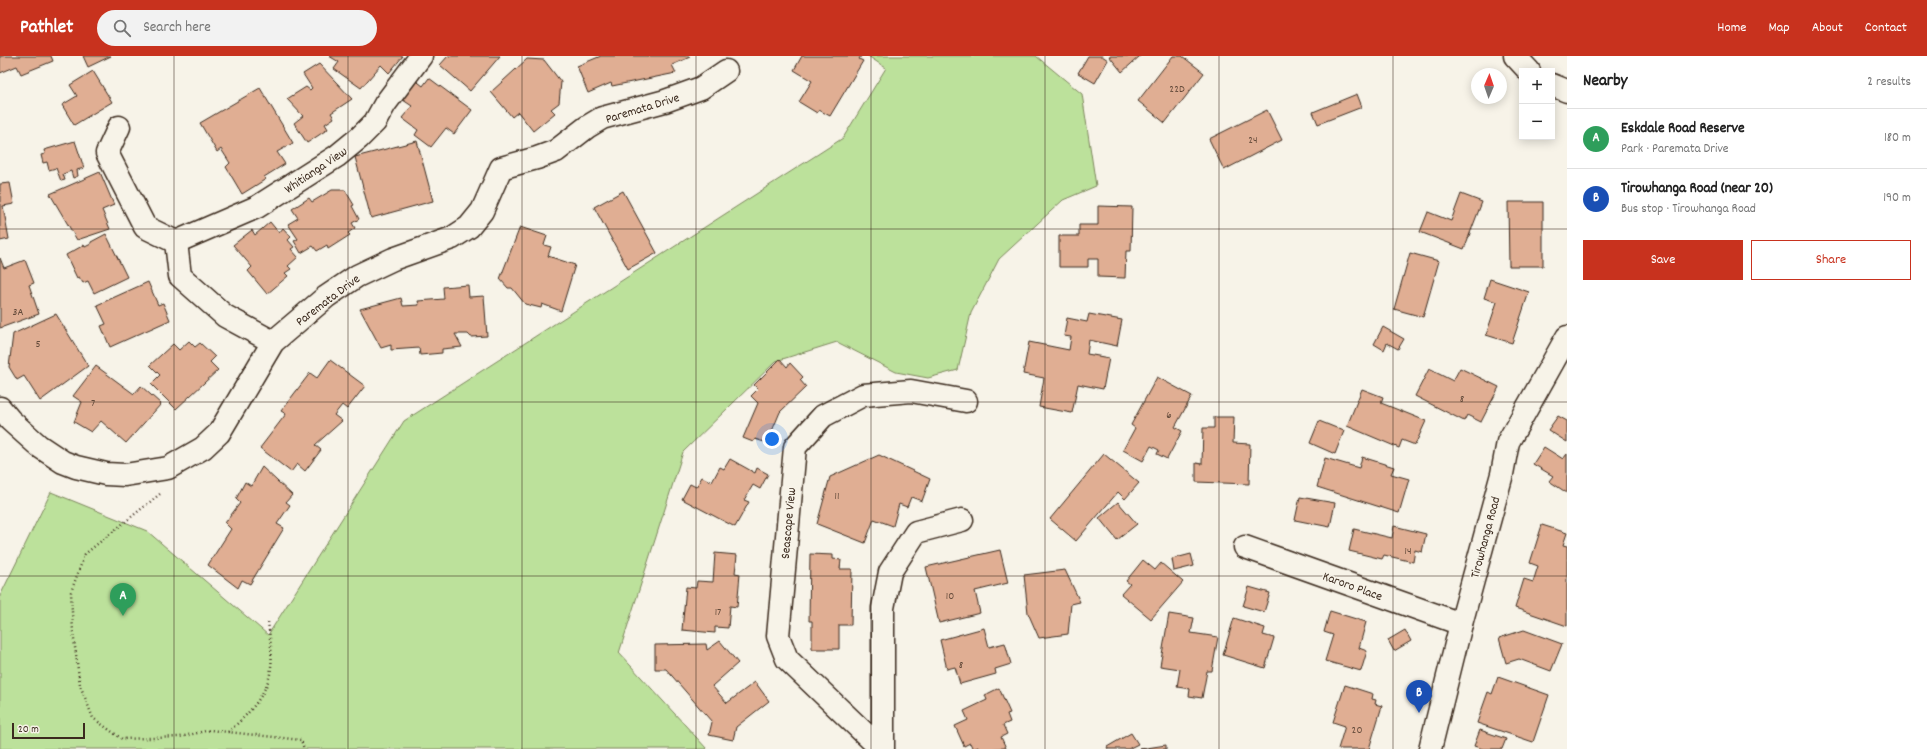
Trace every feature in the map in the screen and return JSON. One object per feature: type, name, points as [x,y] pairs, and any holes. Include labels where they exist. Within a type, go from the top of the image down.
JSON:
[{"type":"street","name":"Whitianga View","points":[[176,242],[257,207],[337,156],[359,138],[375,122],[385,104],[421,56]]},
{"type":"street","points":[[1515,56],[1526,68]]},
{"type":"street","name":"Paremata Drive","points":[[0,408],[10,420],[39,446],[63,462],[76,467],[106,474],[125,475],[168,468],[203,448],[219,433],[273,342],[326,297],[357,276],[393,259],[452,238],[469,227],[482,212],[501,168],[556,151],[587,127],[602,118],[665,101],[701,88],[726,71]]},
{"type":"street","points":[[1555,86],[1567,91]]},
{"type":"street","points":[[119,126],[107,153],[145,228],[176,242],[180,276],[225,316],[273,342]]},
{"type":"street","name":"Tirowhanga Road","points":[[1430,749],[1461,624],[1502,474],[1508,442],[1567,337]]},
{"type":"street","name":"Seascape View","points":[[882,749],[787,659],[778,636],[795,447],[823,416],[863,395],[911,391],[966,401]]},
{"type":"street","name":"Seascape View","points":[[882,749],[883,608],[890,572],[916,532],[962,520]]},
{"type":"street","name":"Karoro Place","points":[[1244,547],[1461,624]]},
{"type":"path","points":[[165,491],[85,554],[71,592],[73,632],[80,685],[93,718],[122,739],[180,737],[210,730],[301,740],[304,749]]},
{"type":"path","points":[[228,732],[244,718],[267,686],[272,666],[268,620]]},
{"type":"green space","points":[[868,56],[1036,56],[1082,94],[1096,186],[1063,200],[999,259],[971,313],[958,370],[928,378],[896,372],[837,342],[776,361],[683,452],[619,653],[707,749],[0,749],[0,596],[51,492],[147,531],[268,635],[404,421],[843,138],[886,68]]},
{"type":"building","points":[[0,56],[51,56],[53,61],[21,74],[17,66],[0,73]]},
{"type":"building","points":[[83,56],[111,56],[88,67]]},
{"type":"building","points":[[329,56],[403,56],[389,73],[381,65],[361,88],[334,69],[339,62]]},
{"type":"building","points":[[448,56],[500,56],[470,91],[440,65]]},
{"type":"building","points":[[601,56],[690,57],[672,65],[676,73],[612,86],[611,83],[588,93],[577,66]]},
{"type":"building","points":[[802,56],[861,56],[859,59],[863,61],[830,116],[819,110],[817,113],[799,102],[812,81],[794,70]]},
{"type":"building","points":[[1088,56],[1102,56],[1108,60],[1095,83],[1078,73]]},
{"type":"building","points":[[1109,56],[1140,56],[1122,72]]},
{"type":"building","points":[[1173,56],[1182,56],[1204,73],[1165,123],[1138,101]]},
{"type":"building","points":[[527,59],[544,60],[561,82],[559,103],[551,109],[555,113],[533,131],[518,112],[512,117],[491,92]]},
{"type":"building","points":[[319,64],[352,99],[331,113],[334,118],[325,124],[328,129],[307,143],[294,123],[303,116],[287,99],[306,87],[310,90],[312,88],[303,74]]},
{"type":"building","points":[[93,71],[112,102],[74,125],[62,105],[77,96],[70,85]]},
{"type":"building","points":[[429,78],[472,110],[454,134],[446,128],[431,147],[415,135],[418,130],[402,118],[412,106],[400,98],[414,79],[423,86]]},
{"type":"building","points":[[260,88],[293,143],[277,152],[285,164],[264,177],[266,179],[242,194],[226,167],[230,163],[221,149],[217,152],[200,123]]},
{"type":"building","points":[[1357,94],[1362,107],[1318,124],[1313,112]]},
{"type":"building","points":[[1267,110],[1282,140],[1224,170],[1209,139]]},
{"type":"building","points":[[75,141],[84,168],[77,170],[78,176],[73,178],[71,171],[63,174],[65,180],[61,181],[56,168],[49,170],[47,162],[43,163],[41,155],[45,154],[44,150]]},
{"type":"building","points":[[417,141],[433,201],[371,218],[355,157]]},
{"type":"building","points":[[100,172],[114,205],[102,210],[110,229],[77,240],[50,194]]},
{"type":"building","points":[[10,183],[14,204],[3,206],[9,239],[0,241],[0,184]]},
{"type":"building","points":[[332,190],[345,190],[354,205],[352,206],[359,219],[352,223],[355,228],[348,233],[350,235],[328,249],[327,245],[317,251],[313,246],[301,253],[294,241],[298,239],[288,224],[298,218],[292,209],[309,198],[312,202]]},
{"type":"building","points":[[623,191],[657,253],[628,269],[594,207]]},
{"type":"building","points":[[1461,194],[1482,202],[1464,249],[1420,232],[1428,212],[1451,221]]},
{"type":"building","points":[[1508,202],[1543,202],[1543,266],[1509,266]]},
{"type":"building","points":[[1098,206],[1132,207],[1131,251],[1126,251],[1125,278],[1098,277],[1098,259],[1088,259],[1088,267],[1059,267],[1059,236],[1079,236],[1079,225],[1098,225]]},
{"type":"building","points":[[270,222],[279,233],[283,228],[291,237],[288,240],[294,247],[291,249],[298,257],[288,266],[291,269],[285,273],[288,276],[267,294],[248,271],[252,267],[233,245],[252,230],[255,235]]},
{"type":"building","points":[[520,227],[547,236],[544,245],[551,247],[548,256],[575,265],[561,311],[542,304],[541,308],[525,304],[512,288],[508,288],[500,279]]},
{"type":"building","points":[[106,234],[127,277],[94,293],[88,281],[83,283],[79,277],[77,278],[66,255],[84,245],[85,247],[91,244],[91,242]]},
{"type":"building","points":[[1410,253],[1439,261],[1423,317],[1394,309]]},
{"type":"building","points":[[0,258],[4,268],[25,260],[34,283],[29,285],[39,314],[0,328]]},
{"type":"building","points":[[1490,279],[1529,292],[1512,343],[1486,335],[1497,302],[1484,298]]},
{"type":"building","points":[[148,282],[158,305],[163,303],[170,320],[110,347],[101,326],[106,324],[97,305]]},
{"type":"building","points":[[468,285],[469,297],[484,296],[487,336],[471,337],[468,334],[455,334],[462,347],[442,349],[442,353],[420,355],[419,348],[391,350],[391,345],[381,348],[360,309],[401,298],[403,306],[419,305],[418,301],[444,299],[443,287]]},
{"type":"building","points":[[56,314],[88,366],[40,401],[24,376],[17,380],[9,367],[13,334]]},
{"type":"building","points":[[1089,314],[1122,320],[1117,346],[1089,340],[1087,354],[1109,358],[1103,389],[1078,384],[1072,413],[1039,407],[1044,378],[1023,374],[1029,342],[1069,350],[1071,337],[1064,336],[1067,318],[1087,322]]},
{"type":"building","points":[[1383,327],[1404,339],[1398,349],[1387,343],[1384,350],[1374,344]]},
{"type":"building","points":[[189,341],[195,347],[200,343],[215,357],[210,362],[218,370],[176,409],[151,384],[160,375],[150,365],[173,344],[179,350]]},
{"type":"building","points":[[780,359],[787,367],[790,363],[803,377],[800,380],[806,387],[780,412],[767,443],[755,439],[753,442],[743,438],[758,403],[751,396],[758,389],[754,385]]},
{"type":"building","points":[[330,360],[365,386],[347,409],[342,405],[334,415],[342,421],[315,445],[321,450],[305,471],[297,464],[291,472],[260,448],[286,414],[281,411],[310,373],[317,378]]},
{"type":"building","points":[[96,366],[134,394],[141,386],[161,404],[126,443],[101,421],[91,432],[74,422],[82,402],[73,396]]},
{"type":"building","points":[[1460,368],[1499,387],[1481,422],[1467,415],[1464,421],[1415,396],[1429,369],[1453,381]]},
{"type":"building","points":[[1157,377],[1192,396],[1175,427],[1182,431],[1167,459],[1157,454],[1159,450],[1151,446],[1143,461],[1123,450],[1135,428],[1131,425]]},
{"type":"building","points":[[1362,389],[1383,397],[1381,403],[1426,421],[1415,445],[1402,440],[1399,448],[1347,426]]},
{"type":"building","points":[[1558,416],[1567,421],[1567,442],[1548,430]]},
{"type":"building","points":[[1214,417],[1234,417],[1233,443],[1250,444],[1249,484],[1196,482],[1196,463],[1202,464],[1203,428],[1214,428]]},
{"type":"building","points":[[1319,421],[1344,431],[1335,454],[1310,443]]},
{"type":"building","points":[[1544,447],[1563,459],[1567,454],[1567,493],[1549,481],[1553,476],[1533,464]]},
{"type":"building","points":[[1104,454],[1139,483],[1125,499],[1118,492],[1076,541],[1050,519]]},
{"type":"building","points":[[879,455],[930,479],[922,501],[911,497],[907,507],[899,504],[893,526],[874,519],[865,543],[817,524],[830,477]]},
{"type":"building","points":[[1362,457],[1394,467],[1391,474],[1409,479],[1399,513],[1317,487],[1325,458],[1359,468]]},
{"type":"building","points":[[730,459],[755,473],[757,468],[768,474],[760,489],[753,485],[744,500],[749,502],[735,527],[682,499],[690,484],[696,487],[702,477],[712,482],[720,467],[724,469]]},
{"type":"building","points":[[262,467],[292,495],[286,502],[290,505],[277,524],[284,528],[250,584],[242,580],[238,588],[208,565],[231,529],[225,523],[240,503],[236,499],[245,482],[251,486]]},
{"type":"building","points":[[1300,497],[1335,503],[1330,527],[1295,520]]},
{"type":"building","points":[[1118,502],[1137,524],[1117,540],[1099,518]]},
{"type":"building","points":[[1542,525],[1567,533],[1563,545],[1567,546],[1567,626],[1515,608],[1524,579],[1533,582],[1538,566],[1530,563]]},
{"type":"building","points":[[1394,526],[1426,534],[1422,552],[1415,550],[1413,562],[1384,555],[1382,559],[1349,551],[1354,529],[1392,538]]},
{"type":"building","points":[[1000,550],[1008,583],[975,591],[980,613],[939,623],[926,567]]},
{"type":"building","points":[[715,553],[737,555],[735,573],[740,574],[737,607],[730,606],[728,628],[715,627],[715,633],[682,630],[686,587],[696,588],[697,581],[713,582]]},
{"type":"building","points":[[810,554],[833,555],[833,559],[841,560],[840,569],[852,569],[851,625],[839,625],[839,649],[812,649],[812,621],[809,621]]},
{"type":"building","points":[[1191,554],[1194,566],[1174,571],[1172,559]]},
{"type":"building","points":[[1143,560],[1155,570],[1161,563],[1183,582],[1151,619],[1121,594],[1130,584],[1126,581]]},
{"type":"building","points":[[1065,570],[1080,602],[1071,604],[1068,634],[1039,638],[1028,613],[1024,575]]},
{"type":"building","points":[[1249,587],[1270,593],[1264,612],[1243,606]]},
{"type":"building","points":[[1330,611],[1366,622],[1359,648],[1367,651],[1361,671],[1325,661],[1333,635],[1324,632]]},
{"type":"building","points":[[1169,614],[1194,618],[1191,633],[1218,637],[1212,671],[1207,671],[1202,698],[1189,696],[1190,689],[1177,687],[1180,669],[1160,666]]},
{"type":"building","points":[[1234,618],[1265,628],[1263,635],[1274,638],[1265,668],[1223,655]]},
{"type":"building","points":[[984,628],[989,647],[1005,643],[1011,664],[995,669],[996,674],[960,684],[955,667],[947,669],[940,640]]},
{"type":"building","points":[[1405,630],[1411,641],[1394,651],[1388,640]]},
{"type":"building","points":[[1524,630],[1562,644],[1551,671],[1519,659],[1506,663],[1499,638]]},
{"type":"building","points":[[720,641],[738,663],[712,686],[727,703],[755,682],[769,701],[736,727],[733,740],[709,735],[712,722],[666,669],[655,669],[655,645],[706,644],[707,650]]},
{"type":"building","points":[[1498,677],[1549,695],[1533,742],[1477,723],[1488,692],[1492,694]]},
{"type":"building","points":[[1345,685],[1373,694],[1372,699],[1376,700],[1375,704],[1382,706],[1369,749],[1338,749],[1345,726],[1333,722]]},
{"type":"building","points":[[999,688],[1010,713],[1007,714],[1010,722],[1003,725],[1007,734],[1001,737],[1006,748],[979,749],[978,747],[973,749],[970,743],[964,746],[955,726],[968,720],[964,711],[987,700],[985,695]]},
{"type":"building","points":[[1480,730],[1506,739],[1502,749],[1483,749],[1474,746]]},
{"type":"building","points":[[1131,733],[1138,744],[1128,749],[1108,749],[1107,747]]},
{"type":"building","points":[[1166,745],[1166,749],[1140,749]]},
{"type":"place","name":"Eskdale Road Reserve","points":[[123,616]]},
{"type":"place","name":"Tirowhanga Road (near 20)","points":[[1419,713]]}]
